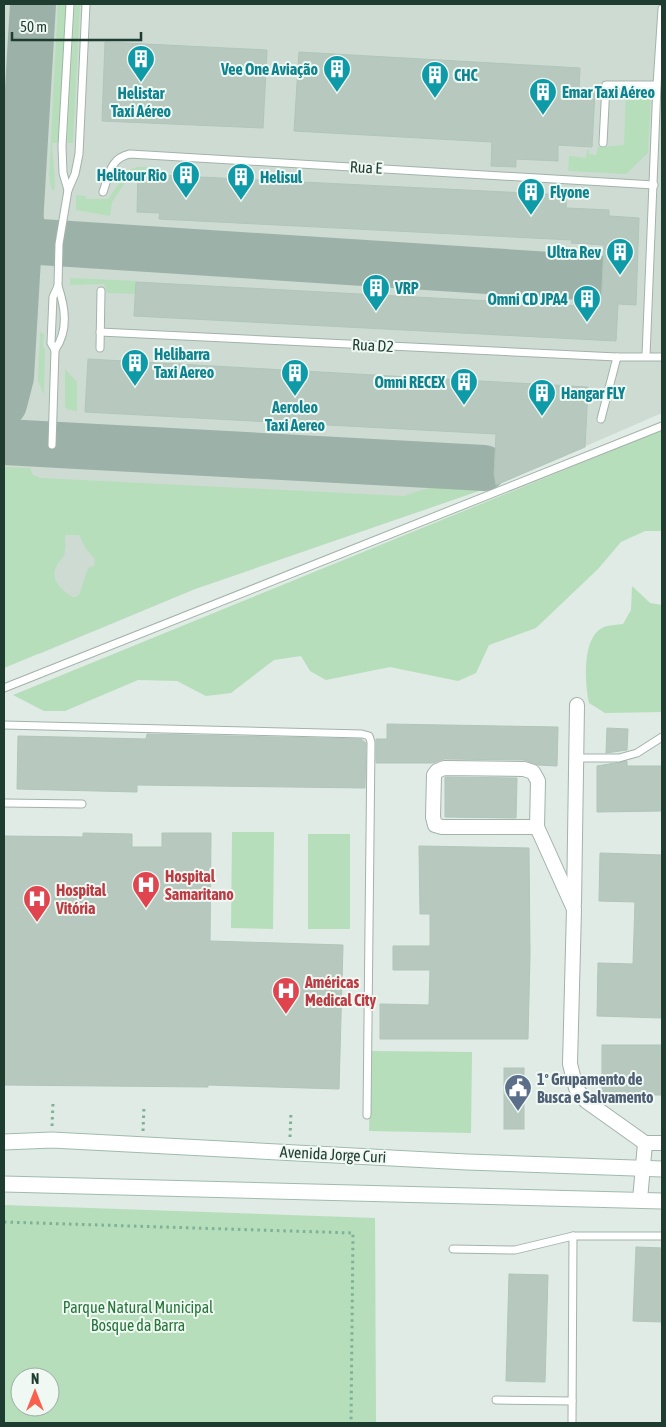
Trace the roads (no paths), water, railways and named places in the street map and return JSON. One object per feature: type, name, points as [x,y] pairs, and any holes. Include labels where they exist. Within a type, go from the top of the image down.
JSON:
[{"type":"street","points":[[577,705],[570,1064],[576,1088],[586,1101],[645,1142],[662,1142]]},
{"type":"street","points":[[537,828],[442,827],[435,825],[433,818],[434,775],[437,771],[444,768],[524,769],[533,772],[538,781],[537,828],[574,909]]},
{"type":"street","name":"Avenida Jorge Curi","points":[[4,1142],[52,1140],[290,1151],[467,1162],[662,1169]]},
{"type":"street","points":[[640,1200],[645,1142]]},
{"type":"street","points":[[4,1184],[662,1201]]},
{"type":"lane","points":[[68,190],[63,173],[62,146],[70,4]]},
{"type":"lane","points":[[52,444],[55,350],[63,335],[65,322],[58,286],[59,244],[68,190],[75,174],[79,154],[86,4]]},
{"type":"lane","points":[[646,356],[662,9]]},
{"type":"lane","points":[[603,143],[606,86],[657,86]]},
{"type":"lane","name":"Rua E","points":[[103,192],[114,161],[120,156],[130,154],[654,185]]},
{"type":"lane","points":[[55,350],[51,343],[53,297],[58,286]]},
{"type":"lane","points":[[100,348],[101,291]]},
{"type":"lane","name":"Rua D2","points":[[100,332],[617,357],[662,356]]},
{"type":"lane","points":[[600,419],[617,357]]},
{"type":"lane","points":[[4,688],[662,426]]},
{"type":"lane","points":[[4,725],[362,734],[368,736],[371,742],[367,1115]]},
{"type":"lane","points":[[576,758],[619,758],[638,753],[662,737]]},
{"type":"lane","points":[[4,803],[82,804]]},
{"type":"lane","points":[[453,1249],[515,1250],[572,1236],[662,1236]]},
{"type":"lane","points":[[572,1236],[572,1423]]},
{"type":"lane","points":[[496,1400],[572,1401]]},
{"type":"place","name":"Helistar Taxi Aéreo","points":[[141,83]]},
{"type":"place","name":"Vee One Aviação","points":[[337,93]]},
{"type":"place","name":"CHC","points":[[435,99]]},
{"type":"place","name":"Emar Taxi Aéreo","points":[[543,116]]},
{"type":"place","name":"Helitour Rio","points":[[186,199]]},
{"type":"place","name":"Helisul","points":[[241,201]]},
{"type":"place","name":"Flyone","points":[[531,216]]},
{"type":"place","name":"Ultra Rev","points":[[620,276]]},
{"type":"place","name":"VRP","points":[[376,312]]},
{"type":"place","name":"Omni CD JPA4","points":[[587,323]]},
{"type":"place","name":"Helibarra Taxi Aereo","points":[[135,387]]},
{"type":"place","name":"Aeroleo Taxi Aereo","points":[[295,397]]},
{"type":"place","name":"Omni RECEX","points":[[464,406]]},
{"type":"place","name":"Hangar FLY","points":[[542,417]]},
{"type":"place","name":"Hospital Samaritano","points":[[146,909]]},
{"type":"place","name":"Hospital Vitória","points":[[37,923]]},
{"type":"place","name":"Américas Medical City","points":[[286,1015]]},
{"type":"place","name":"1º Grupamento de Busca e Salvamento","points":[[518,1112]]},
{"type":"park label","name":"Parque Natural Municipal Bosque da Barra","points":[[138,1316]]}]
